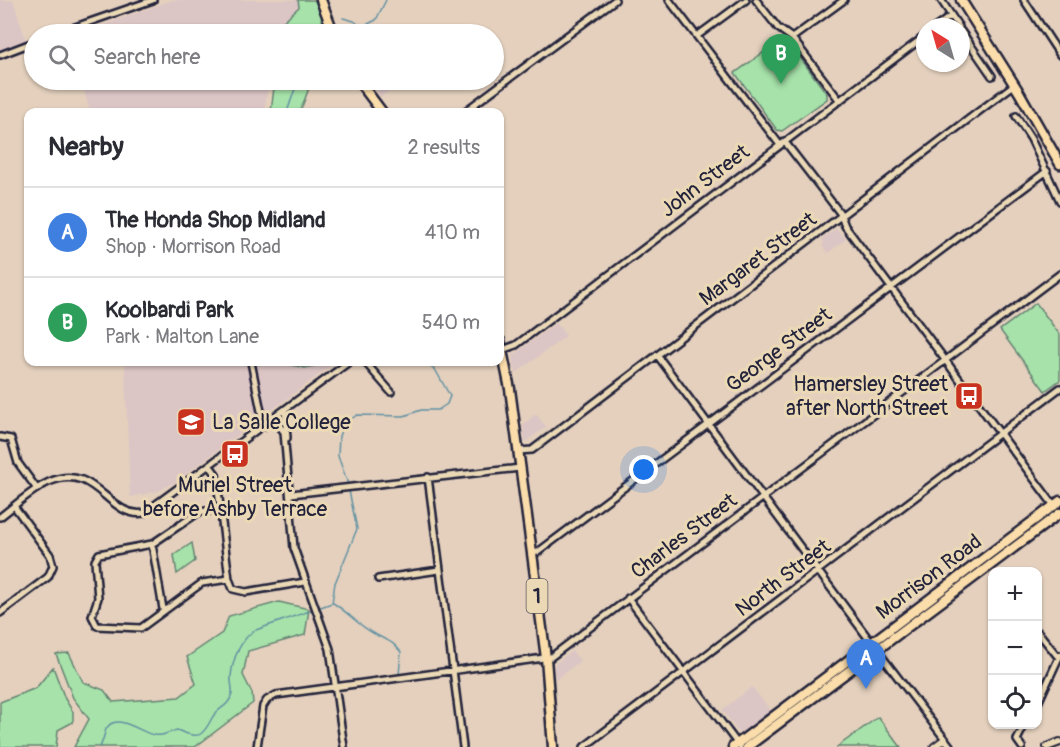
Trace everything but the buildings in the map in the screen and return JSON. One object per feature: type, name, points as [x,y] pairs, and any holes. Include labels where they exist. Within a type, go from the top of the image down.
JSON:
[{"type":"main road","points":[[321,0],[330,24]]},
{"type":"main road","points":[[961,0],[1015,84],[1060,164]]},
{"type":"main road","points":[[366,90],[379,108]]},
{"type":"main road","name":"1","points":[[504,365],[546,658],[554,745]]},
{"type":"main road","name":"Morrison Road","points":[[747,747],[874,646],[987,567],[1059,508]]},
{"type":"main road","name":"Morrison Road","points":[[737,746],[855,654],[874,646],[888,630],[987,567]]},
{"type":"street","points":[[84,24],[153,0]]},
{"type":"street","points":[[504,82],[615,0]]},
{"type":"street","points":[[669,0],[842,217],[845,226],[1000,434],[1059,508]]},
{"type":"street","points":[[697,36],[746,0]]},
{"type":"street","points":[[756,0],[778,28],[792,38],[840,101]]},
{"type":"street","points":[[792,38],[844,0]]},
{"type":"street","points":[[941,0],[951,16],[948,18]]},
{"type":"street","points":[[1024,0],[1059,53]]},
{"type":"street","name":"John Street","points":[[504,346],[516,345],[916,43]]},
{"type":"street","points":[[970,44],[992,76]]},
{"type":"street","points":[[0,56],[24,46]]},
{"type":"street","name":"Margaret Street","points":[[518,451],[531,450],[1015,84]]},
{"type":"street","points":[[469,108],[494,90]]},
{"type":"street","points":[[1016,116],[1047,171],[1060,201]]},
{"type":"street","name":"George Street","points":[[531,553],[538,552],[1047,171]]},
{"type":"street","name":"Charles Street","points":[[256,747],[263,706],[267,700],[276,695],[551,657],[1060,274]]},
{"type":"street","points":[[657,355],[707,425],[951,747]]},
{"type":"street","points":[[252,366],[264,426]]},
{"type":"street","points":[[0,517],[37,489],[66,478],[79,479],[94,485],[119,507],[137,514],[153,508],[344,366]]},
{"type":"street","points":[[368,366],[391,392]]},
{"type":"street","name":"North Street","points":[[584,747],[1060,388]]},
{"type":"street","points":[[285,411],[288,429],[287,449]]},
{"type":"street","points":[[274,419],[284,432],[287,449],[294,548],[330,649],[344,747]]},
{"type":"street","points":[[0,437],[11,439],[18,463],[37,489]]},
{"type":"street","points":[[210,466],[216,474],[229,579],[236,591],[259,591],[305,582]]},
{"type":"street","points":[[291,494],[520,468]]},
{"type":"street","points":[[428,477],[463,747]]},
{"type":"street","points":[[0,613],[48,577],[53,566],[50,555],[14,506]]},
{"type":"street","points":[[221,509],[199,512],[152,544],[99,554],[95,561],[98,598],[92,616],[97,627],[141,628],[163,609],[202,583],[229,579]]},
{"type":"street","points":[[152,544],[163,609]]},
{"type":"street","points":[[378,579],[439,570]]},
{"type":"street","points":[[628,598],[737,746]]},
{"type":"street","points":[[1042,637],[1059,656],[1042,694]]},
{"type":"street","points":[[1022,747],[1017,740],[1023,729]]},
{"type":"street","points":[[934,747],[945,739]]},
{"type":"street","points":[[1047,747],[1060,742]]},
{"type":"shaded area","points":[[0,0],[13,0],[24,35],[24,45],[0,53]]},
{"type":"shaded area","points":[[173,0],[312,0],[313,6],[279,24],[106,24]]},
{"type":"shaded area","points":[[84,90],[267,90],[265,108],[89,108]]},
{"type":"shaded area","points":[[376,90],[392,90],[381,97]]},
{"type":"shaded area","points":[[836,229],[846,239],[828,253],[822,246],[824,243],[822,239]]},
{"type":"shaded area","points":[[556,323],[566,336],[516,373],[512,356]]},
{"type":"shaded area","name":"La Salle College","points":[[125,366],[331,366],[175,482],[158,491],[130,497]]},
{"type":"shaded area","points":[[536,414],[546,427],[525,442],[523,425]]},
{"type":"shaded area","points":[[572,651],[580,661],[555,680],[554,665]]},
{"type":"shaded area","points":[[752,687],[771,711],[740,734],[722,710]]},
{"type":"green space","points":[[298,0],[318,0],[324,24],[280,24],[299,7]]},
{"type":"green space","points":[[778,42],[790,44],[827,94],[827,99],[782,131],[777,130],[735,73]]},
{"type":"green space","points":[[274,90],[308,90],[302,108],[272,108]]},
{"type":"green space","points":[[1036,303],[1060,335],[1060,380],[1045,391],[1000,330]]},
{"type":"green space","points":[[192,543],[195,561],[177,574],[174,555]]},
{"type":"green space","points":[[279,602],[309,609],[305,635],[248,651],[243,675],[252,693],[253,703],[195,747],[74,747],[89,719],[73,698],[56,654],[69,653],[83,682],[104,690],[113,702],[179,697],[196,684],[187,657],[222,633],[229,616]]},
{"type":"green space","points":[[53,667],[65,699],[73,712],[73,722],[58,730],[56,747],[0,747],[0,702],[36,688]]},
{"type":"green space","points":[[878,717],[901,747],[837,747]]},
{"type":"waterway","points":[[368,24],[376,20],[386,0]]},
{"type":"waterway","points":[[343,18],[358,24]]},
{"type":"waterway","points":[[288,108],[295,90]]},
{"type":"waterway","points":[[332,603],[335,583],[357,529],[347,481],[338,456],[339,436],[344,424],[357,415],[404,416],[421,410],[438,410],[447,404],[450,396],[436,371],[429,366]]},
{"type":"waterway","points":[[100,747],[106,729],[110,724],[116,722],[129,724],[157,735],[177,730],[190,735],[199,735],[230,698],[233,663],[248,635],[253,631],[332,603]]},
{"type":"waterway","points":[[333,603],[368,630],[391,642],[401,652],[399,675]]},
{"type":"place","name":"Koolbardi Park","points":[[781,84]]},
{"type":"place","name":"Hamersley Street after North Street","points":[[969,396]]},
{"type":"place","name":"La Salle College","points":[[191,422]]},
{"type":"place","name":"Muriel Street before Ashby Terrace","points":[[235,454]]},
{"type":"place","name":"The Honda Shop Midland","points":[[866,689]]}]
